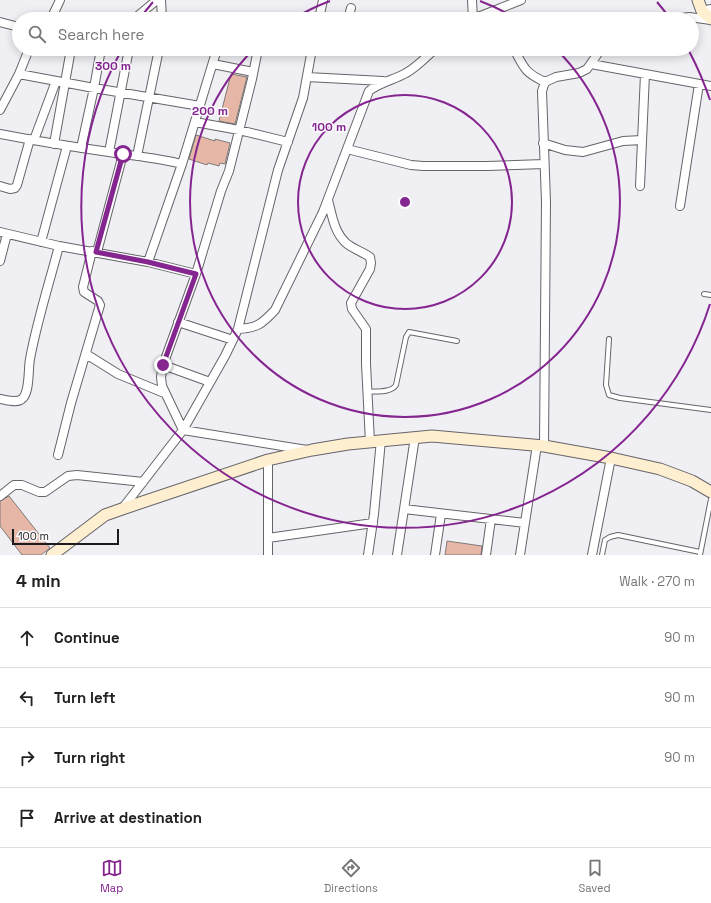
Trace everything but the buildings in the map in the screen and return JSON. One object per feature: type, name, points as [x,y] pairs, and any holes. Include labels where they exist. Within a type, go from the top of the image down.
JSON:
[{"type":"street","points":[[54,12],[60,0]]},
{"type":"street","points":[[142,12],[157,0]]},
{"type":"street","points":[[161,0],[162,12]]},
{"type":"street","points":[[320,12],[322,0]]},
{"type":"street","points":[[472,0],[473,12]]},
{"type":"street","points":[[495,11],[521,0]]},
{"type":"street","points":[[704,6],[711,20]]},
{"type":"street","points":[[350,12],[351,8]]},
{"type":"street","points":[[699,18],[711,20]]},
{"type":"street","points":[[0,22],[12,25]]},
{"type":"street","points":[[0,110],[19,74],[26,56]]},
{"type":"street","points":[[54,144],[70,56]]},
{"type":"street","points":[[81,148],[100,56]]},
{"type":"street","points":[[109,152],[129,56]]},
{"type":"street","points":[[137,156],[158,56]]},
{"type":"street","points":[[148,262],[182,164],[215,56]]},
{"type":"street","points":[[183,430],[164,393],[161,377],[163,365],[196,274],[221,191],[229,171],[257,56]]},
{"type":"street","points":[[122,508],[183,430],[238,329],[278,170],[303,98],[311,56]]},
{"type":"street","points":[[238,329],[252,329],[266,320],[275,310],[323,212],[369,91],[376,85],[405,73],[423,56]]},
{"type":"street","points":[[518,56],[525,70],[532,76],[545,82]]},
{"type":"street","points":[[520,555],[541,446],[546,217],[542,91],[545,82],[556,77],[579,73],[587,69],[596,56]]},
{"type":"street","points":[[213,64],[254,72]]},
{"type":"street","points":[[591,64],[711,86]]},
{"type":"street","points":[[19,74],[200,106]]},
{"type":"street","points":[[640,186],[645,74]]},
{"type":"street","points":[[307,77],[386,81]]},
{"type":"street","points":[[0,186],[10,190],[15,188],[17,185],[32,140],[56,81]]},
{"type":"street","points":[[680,206],[699,84]]},
{"type":"street","points":[[195,122],[239,130],[288,142]]},
{"type":"street","points":[[0,134],[66,146],[163,159],[182,164]]},
{"type":"street","points":[[543,143],[565,150],[583,152],[623,141],[642,140]]},
{"type":"street","points":[[41,242],[66,146]]},
{"type":"street","points":[[347,149],[410,165],[423,166],[544,164]]},
{"type":"street","points":[[58,455],[71,403],[100,305],[98,301],[84,292],[83,287],[123,154]]},
{"type":"street","points":[[328,200],[334,224],[341,237],[346,243],[370,258],[371,263],[370,269],[351,303],[352,309],[366,329],[368,392],[375,441],[373,522],[368,555]]},
{"type":"street","points":[[0,261],[3,233],[59,246],[148,262],[196,274]]},
{"type":"street","points":[[0,399],[20,401],[27,391],[30,356],[59,246]]},
{"type":"street","points":[[178,322],[233,340]]},
{"type":"street","points":[[86,354],[118,374],[164,393]]},
{"type":"street","points":[[163,365],[210,382]]},
{"type":"street","points":[[183,430],[312,450]]},
{"type":"street","points":[[52,555],[105,515],[268,460],[312,450],[415,437],[432,436],[541,446],[612,458],[660,469],[692,481],[711,492]]},
{"type":"street","points":[[397,555],[415,437]]},
{"type":"street","points":[[592,555],[612,458]]},
{"type":"street","points":[[268,460],[268,555]]},
{"type":"street","points":[[0,496],[14,485],[22,485],[39,492],[45,492],[68,476],[77,475],[143,482]]},
{"type":"street","points":[[404,509],[525,523]]},
{"type":"street","points":[[435,555],[441,514]]},
{"type":"street","points":[[486,555],[491,519]]},
{"type":"street","points":[[268,538],[373,522]]},
{"type":"lane","points":[[704,294],[711,295]]},
{"type":"lane","points":[[368,392],[394,389],[406,337],[409,332],[457,341]]},
{"type":"lane","points":[[609,339],[606,385],[609,395],[620,398],[711,410]]},
{"type":"lane","points":[[602,555],[605,540],[618,535],[700,554],[711,499]]},
{"type":"route","points":[[123,154],[96,252],[148,262],[196,274],[163,365]]}]
